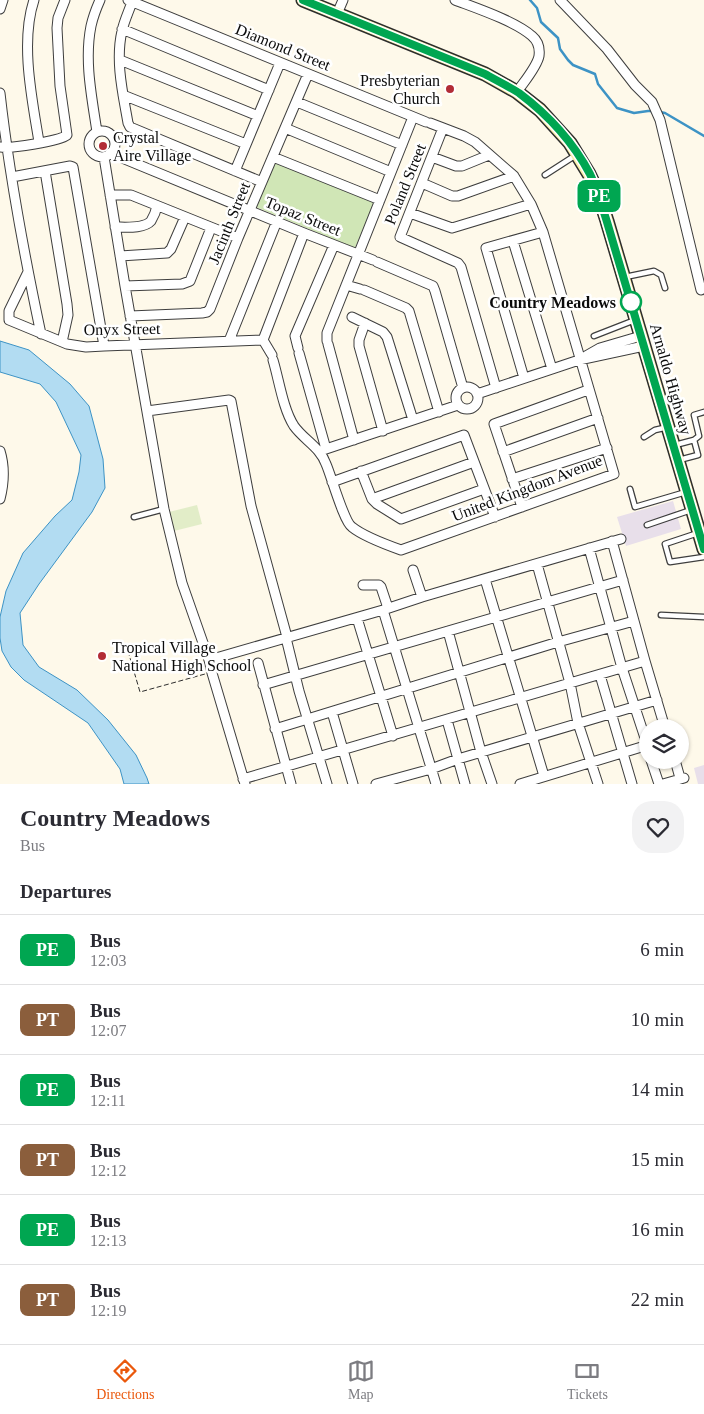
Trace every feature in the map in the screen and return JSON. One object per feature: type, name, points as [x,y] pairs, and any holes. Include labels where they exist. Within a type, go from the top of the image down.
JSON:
[{"type":"main road","name":"Arnaldo Highway","points":[[303,0],[485,74],[517,92],[540,110],[578,154],[598,193],[704,549]]},
{"type":"street","points":[[0,9],[2,0]]},
{"type":"street","points":[[34,0],[28,28],[29,77],[39,142]]},
{"type":"street","points":[[4,148],[61,138],[67,135],[60,86],[57,28],[58,18],[65,0]]},
{"type":"street","points":[[97,132],[90,85],[88,44],[91,24],[100,0]]},
{"type":"street","points":[[337,14],[343,0]]},
{"type":"street","points":[[560,0],[607,49],[634,85],[652,102],[658,116],[704,300]]},
{"type":"street","points":[[130,1],[122,29],[120,60],[123,95],[130,127],[262,182]]},
{"type":"street","name":"Diamond Street","points":[[130,1],[428,122]]},
{"type":"street","points":[[460,1],[509,22],[531,35],[535,40],[538,45],[539,59],[517,92]]},
{"type":"street","points":[[122,29],[269,90]]},
{"type":"street","points":[[120,60],[258,116]]},
{"type":"street","points":[[235,171],[280,63]]},
{"type":"street","name":"Jacinth Street","points":[[130,316],[207,312],[212,305],[238,238],[308,74]]},
{"type":"street","points":[[0,92],[4,148],[12,177],[28,272],[41,334]]},
{"type":"street","points":[[123,95],[246,144]]},
{"type":"street","points":[[297,102],[402,145]]},
{"type":"street","points":[[354,440],[327,333],[413,117]]},
{"type":"street","name":"United Kingdom Avenue","points":[[332,482],[350,527],[400,550],[614,474],[543,232],[531,204],[514,176],[474,142],[464,136],[428,122]]},
{"type":"street","points":[[285,128],[391,172]]},
{"type":"street","name":"Poland Street","points":[[444,128],[400,237],[458,263],[461,267],[496,388]]},
{"type":"street","points":[[107,155],[96,156],[90,150],[89,142],[93,134],[106,132],[112,138],[114,146],[107,155],[110,195],[164,509],[182,583],[209,660],[244,781],[645,661]]},
{"type":"street","points":[[432,157],[456,166],[462,166],[489,154]]},
{"type":"street","name":"Topaz Street","points":[[107,155],[278,221],[432,286],[463,388]]},
{"type":"street","points":[[273,156],[380,200]]},
{"type":"street","points":[[12,177],[45,170],[73,167],[104,346]]},
{"type":"street","points":[[45,170],[67,304],[68,315],[62,342]]},
{"type":"street","points":[[422,183],[452,196],[458,196],[514,176]]},
{"type":"street","points":[[110,195],[131,195],[238,238]]},
{"type":"street","points":[[410,213],[452,228],[531,204]]},
{"type":"street","points":[[116,227],[145,226],[150,223],[158,206]]},
{"type":"street","points":[[120,256],[167,253],[172,248],[185,217]]},
{"type":"street","points":[[229,341],[278,221]]},
{"type":"street","points":[[125,286],[182,284],[190,281],[211,228]]},
{"type":"street","points":[[524,378],[486,248],[543,232]]},
{"type":"street","points":[[304,233],[263,340],[273,358],[293,424],[299,432],[323,450]]},
{"type":"street","points":[[513,241],[552,369]]},
{"type":"street","points":[[334,245],[295,339],[332,482],[464,435],[496,517]]},
{"type":"street","name":"Onyx Street","points":[[28,272],[9,311],[9,320],[62,342],[77,346],[104,346],[263,340]]},
{"type":"street","points":[[346,285],[406,308],[409,311],[439,412]]},
{"type":"street","points":[[336,312],[365,323],[383,332],[387,337],[413,420]]},
{"type":"street","points":[[365,323],[359,340],[359,346],[383,431]]},
{"type":"street","points":[[477,394],[580,360],[600,348],[642,341]]},
{"type":"street","points":[[463,388],[470,388],[477,394],[477,401],[474,407],[467,409],[458,405],[456,395],[463,388]]},
{"type":"street","points":[[522,508],[494,424],[588,390]]},
{"type":"street","points":[[147,412],[231,401],[251,506],[318,758],[327,784]]},
{"type":"street","points":[[323,450],[458,405]]},
{"type":"street","points":[[503,452],[598,418]]},
{"type":"street","points":[[512,478],[606,448]]},
{"type":"street","points":[[0,451],[4,469],[0,499]]},
{"type":"street","points":[[372,499],[474,462]]},
{"type":"street","points":[[361,471],[372,499],[401,519],[484,489]]},
{"type":"street","points":[[209,660],[357,618],[616,540],[623,580],[662,719]]},
{"type":"street","points":[[589,548],[610,627],[639,719]]},
{"type":"street","points":[[537,564],[570,683],[578,723],[598,784]]},
{"type":"street","points":[[413,570],[422,597]]},
{"type":"street","points":[[485,579],[544,776]]},
{"type":"street","points":[[264,685],[623,580]]},
{"type":"street","points":[[363,585],[379,585],[381,587],[394,647],[436,784]]},
{"type":"street","points":[[357,618],[393,736]]},
{"type":"street","points":[[275,730],[558,642],[634,621]]},
{"type":"street","points":[[448,631],[492,784]]},
{"type":"street","points":[[258,663],[291,784]]},
{"type":"street","points":[[600,675],[632,784]]},
{"type":"street","points":[[376,784],[657,700]]},
{"type":"street","points":[[332,712],[353,784]]},
{"type":"street","points":[[447,720],[465,784]]},
{"type":"street","points":[[520,784],[639,748]]},
{"type":"street","points":[[654,769],[659,784]]},
{"type":"street","points":[[663,784],[682,778],[678,769]]},
{"type":"lane","points":[[545,175],[578,154]]},
{"type":"lane","points":[[624,277],[654,271],[661,275],[666,288]]},
{"type":"lane","points":[[594,336],[636,320]]},
{"type":"lane","points":[[673,445],[694,440],[699,436],[694,415],[704,412]]},
{"type":"lane","points":[[644,437],[655,430],[668,426]]},
{"type":"lane","points":[[678,460],[698,455],[694,440]]},
{"type":"lane","points":[[630,489],[635,507],[687,492]]},
{"type":"lane","points":[[134,517],[164,509]]},
{"type":"lane","points":[[647,524],[692,510]]},
{"type":"lane","points":[[699,532],[666,544],[670,562],[704,557]]},
{"type":"lane","points":[[661,615],[704,617]]},
{"type":"path","points":[[128,651],[140,692],[212,673]]},
{"type":"shaded area","points":[[673,501],[681,529],[626,546],[617,517]]},
{"type":"shaded area","points":[[704,765],[704,784],[698,784],[694,768]]},
{"type":"green space","points":[[276,161],[374,202],[355,248],[256,207]]},
{"type":"green space","points":[[197,505],[202,524],[174,531],[169,512]]},
{"type":"water","points":[[0,341],[29,350],[70,384],[89,406],[103,459],[105,488],[92,512],[20,613],[23,645],[39,667],[77,690],[108,720],[136,755],[149,784],[124,784],[120,769],[88,723],[24,680],[11,667],[2,651],[0,617],[6,591],[23,553],[55,516],[72,500],[81,455],[56,402],[40,384],[0,372]]},
{"type":"waterway","points":[[530,0],[537,8],[541,22],[558,38],[560,49],[568,60],[573,65],[595,74],[598,84],[617,108],[634,113],[654,111]]},
{"type":"waterway","points":[[660,112],[665,113],[704,136]]},
{"type":"bus line","name":"PE","points":[[303,0],[498,81],[517,92],[540,110],[578,154],[598,193],[704,549]]},
{"type":"place","name":"Presbyterian Church","points":[[450,89]]},
{"type":"place","name":"Crystal Aire Village","points":[[103,146]]},
{"type":"place","name":"Country Meadows","points":[[631,302]]},
{"type":"place","name":"Tropical Village National High School","points":[[102,656]]}]
